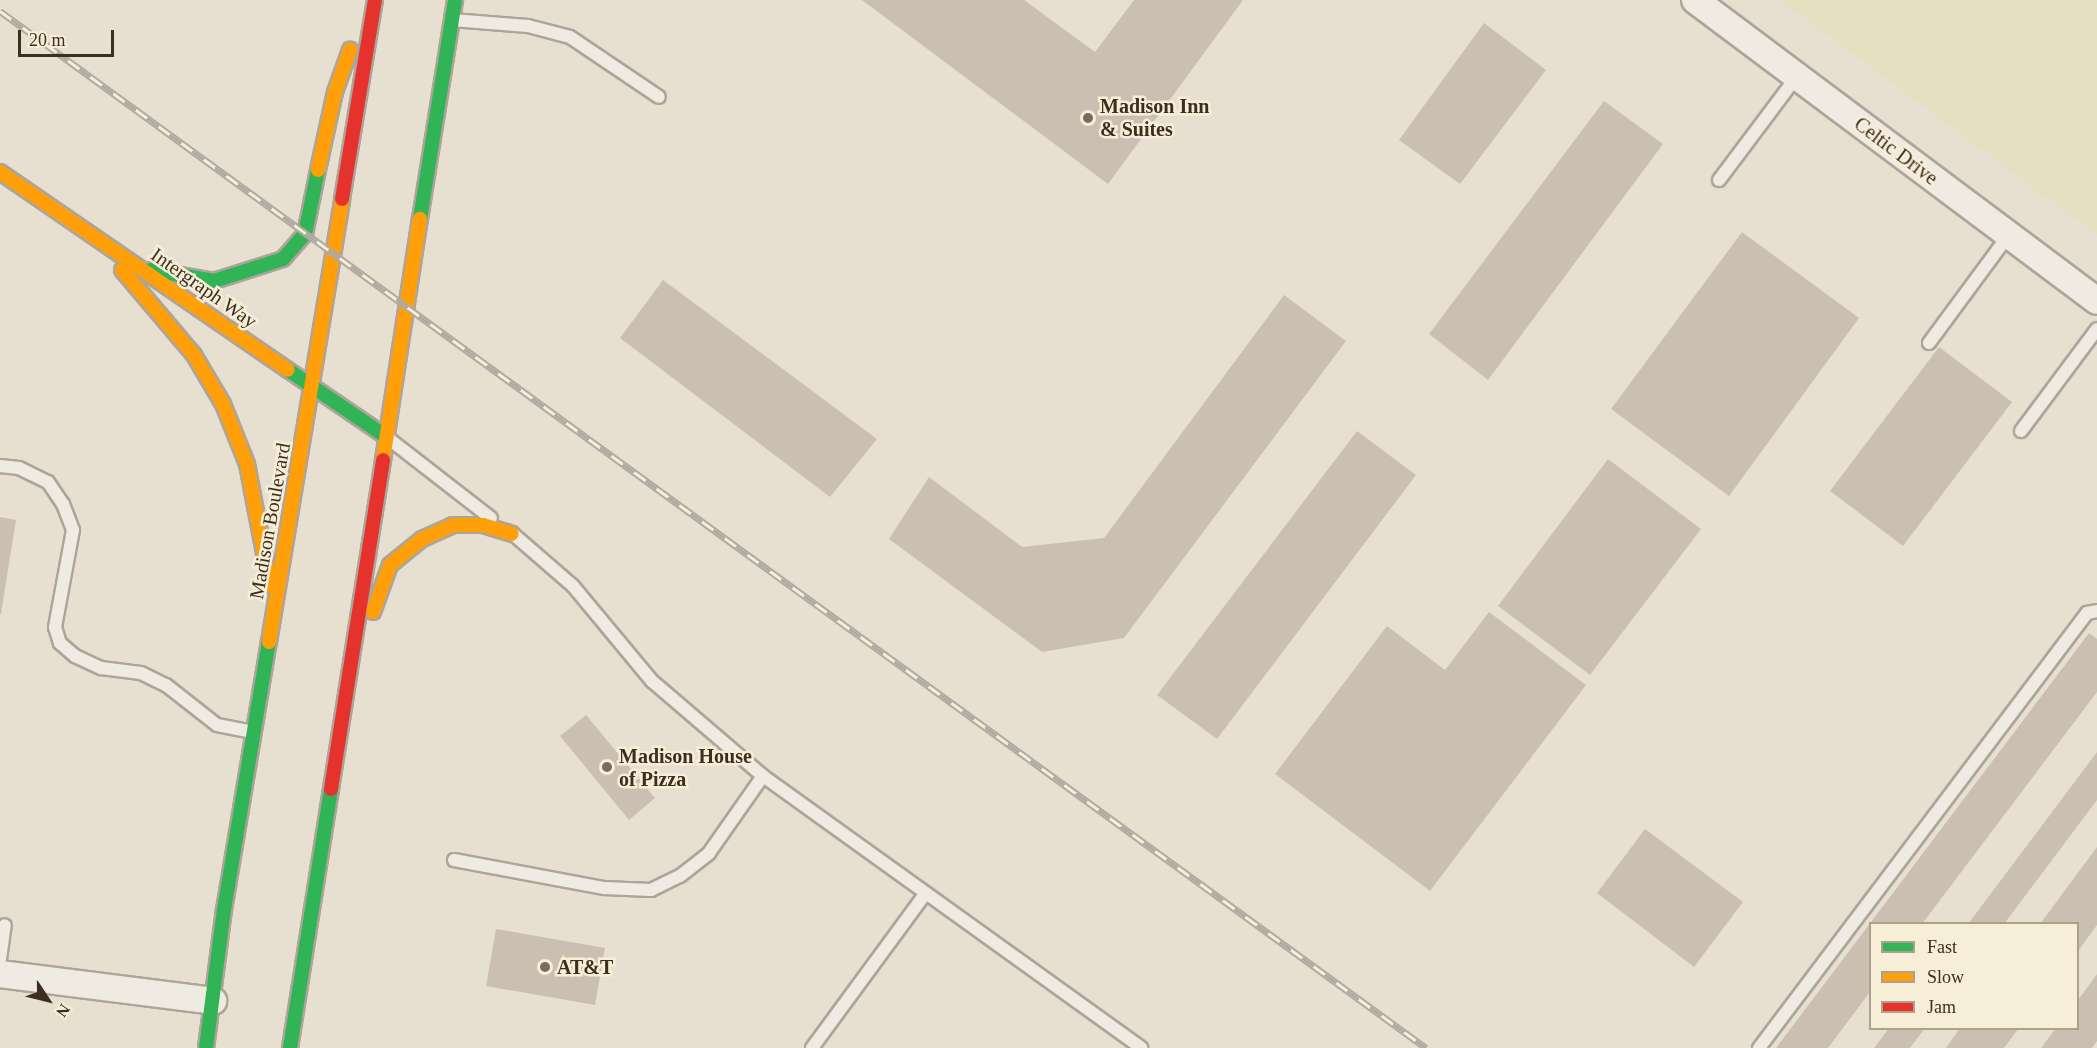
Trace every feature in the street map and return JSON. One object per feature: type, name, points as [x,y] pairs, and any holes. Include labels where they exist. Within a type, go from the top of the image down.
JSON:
[{"type":"main road","points":[[142,269],[214,281],[283,259],[305,234],[336,92],[368,0]]},
{"type":"main road","name":"Madison Boulevard","points":[[206,1048],[224,910],[375,0]]},
{"type":"main road","points":[[290,1048],[455,0]]},
{"type":"main road","name":"Intergraph Way","points":[[0,172],[385,436]]},
{"type":"main road","points":[[92,235],[194,355],[223,404],[246,464],[258,510],[274,612]]},
{"type":"main road","points":[[319,869],[348,765],[370,622],[390,564],[422,540],[453,525],[483,525],[512,534]]},
{"type":"street","name":"Celtic Drive","points":[[1695,0],[2097,301]]},
{"type":"street","points":[[0,974],[213,1001]]},
{"type":"lane","points":[[452,20],[528,26],[570,37],[659,97]]},
{"type":"lane","points":[[1719,180],[1797,76]]},
{"type":"lane","points":[[1929,343],[2008,236]]},
{"type":"lane","points":[[2021,431],[2097,329]]},
{"type":"lane","points":[[385,436],[512,534],[573,586],[652,681],[763,776],[1141,1048]]},
{"type":"lane","points":[[0,466],[19,468],[48,482],[63,504],[73,530],[55,627],[60,643],[75,656],[101,668],[141,673],[166,684],[217,725],[254,732]]},
{"type":"lane","points":[[1760,1048],[2087,613],[2097,611]]},
{"type":"lane","points":[[454,860],[604,888],[651,890],[680,876],[709,853],[763,776]]},
{"type":"lane","points":[[812,1048],[926,893]]},
{"type":"lane","points":[[0,959],[5,925]]},
{"type":"shaded area","points":[[1780,0],[2097,0],[2097,235]]},
{"type":"building","name":"Madison Inn & Suites","points":[[862,0],[1024,0],[1095,52],[1134,0],[1243,0],[1108,184]]},
{"type":"building","points":[[1484,23],[1546,70],[1460,184],[1399,140]]},
{"type":"building","points":[[1604,101],[1663,144],[1488,380],[1429,334]]},
{"type":"building","points":[[1742,232],[1859,318],[1729,496],[1611,409]]},
{"type":"building","points":[[663,280],[877,439],[830,497],[620,338]]},
{"type":"building","points":[[1284,295],[1346,341],[1124,638],[1042,652],[889,539],[929,477],[1022,547],[1104,538]]},
{"type":"building","points":[[1939,347],[2012,402],[1903,546],[1830,491]]},
{"type":"building","points":[[1357,431],[1416,475],[1217,739],[1157,695]]},
{"type":"building","points":[[1608,459],[1701,529],[1590,675],[1498,606]]},
{"type":"building","points":[[0,517],[16,520],[1,614],[0,614]]},
{"type":"building","points":[[1489,612],[1586,685],[1430,891],[1275,774],[1387,626],[1445,670]]},
{"type":"building","points":[[2089,633],[2097,639],[2097,692],[1924,922],[1871,922]]},
{"type":"building","name":"Madison House of Pizza","points":[[586,715],[655,798],[629,820],[560,736]]},
{"type":"building","points":[[2097,752],[2097,800],[2006,922],[1970,922]]},
{"type":"building","points":[[1645,829],[1743,902],[1694,967],[1597,893]]},
{"type":"building","points":[[2097,847],[2097,925],[2079,950],[2079,922],[2041,922]]},
{"type":"building","points":[[1869,925],[1869,993],[1828,1048],[1776,1048]]},
{"type":"building","name":"AT&T","points":[[496,929],[605,948],[595,1005],[486,986]]},
{"type":"building","points":[[2097,974],[2097,1041],[2092,1048],[2041,1048],[2054,1030],[2079,1030],[2079,999]]},
{"type":"building","points":[[1888,1030],[1924,1030],[1910,1048],[1874,1048]]},
{"type":"building","points":[[1959,1030],[2018,1030],[2004,1048],[1946,1048]]},
{"type":"railway","points":[[0,11],[1426,1048]]},
{"type":"traffic: fast","points":[[420,219],[455,0]]},
{"type":"traffic: fast","points":[[151,270],[214,281],[283,259],[305,234],[318,170]]},
{"type":"traffic: fast","points":[[288,370],[385,436]]},
{"type":"traffic: fast","points":[[206,1048],[224,910],[269,642]]},
{"type":"traffic: fast","points":[[290,1048],[331,789]]},
{"type":"traffic: slow","points":[[318,170],[335,92],[350,50]]},
{"type":"traffic: slow","points":[[0,172],[288,370]]},
{"type":"traffic: slow","points":[[269,642],[342,199]]},
{"type":"traffic: slow","points":[[383,460],[420,219]]},
{"type":"traffic: slow","points":[[122,270],[194,355],[223,404],[247,464],[270,585]]},
{"type":"traffic: slow","points":[[373,612],[390,565],[422,539],[453,525],[483,525],[512,534]]},
{"type":"traffic: jam","points":[[342,199],[375,0]]},
{"type":"traffic: jam","points":[[331,789],[383,460]]},
{"type":"place","name":"Madison Inn & Suites","points":[[1088,118]]},
{"type":"place","name":"Madison House of Pizza","points":[[607,767]]},
{"type":"place","name":"AT&T","points":[[545,967]]}]
